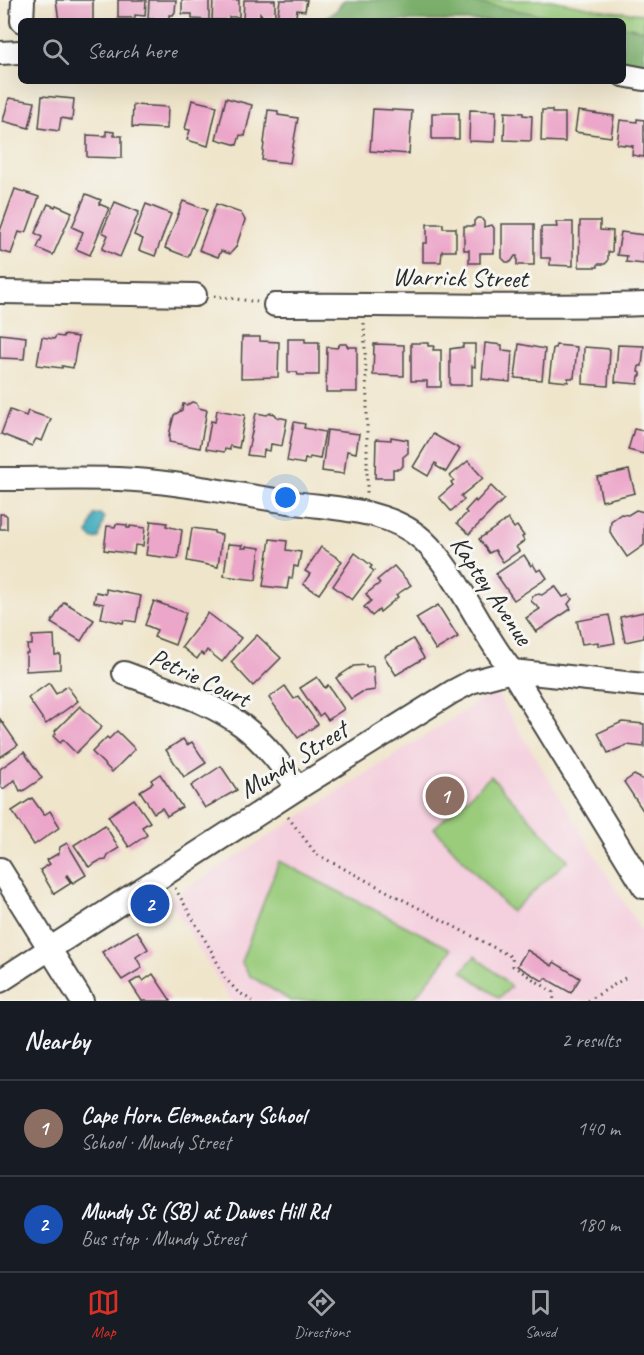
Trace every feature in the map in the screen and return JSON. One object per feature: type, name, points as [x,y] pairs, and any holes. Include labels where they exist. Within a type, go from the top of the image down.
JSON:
[{"type":"street","points":[[22,0],[22,18]]},
{"type":"street","points":[[0,52],[18,52]]},
{"type":"street","points":[[626,76],[644,79]]},
{"type":"street","points":[[0,291],[195,295]]},
{"type":"street","name":"Warrick Street","points":[[275,305],[363,303],[550,307],[644,304]]},
{"type":"street","name":"Kaptey Avenue","points":[[0,479],[118,479],[152,482],[366,513],[399,525],[422,540],[451,576],[644,887]]},
{"type":"street","name":"Mundy Street","points":[[0,981],[298,788],[471,682],[512,671],[644,685]]},
{"type":"street","name":"Petrie Court","points":[[124,673],[198,701],[242,726],[265,746],[298,788]]},
{"type":"street","points":[[0,869],[82,1001]]},
{"type":"path","points":[[195,295],[275,305]]},
{"type":"path","points":[[363,303],[367,401],[366,513]]},
{"type":"path","points":[[284,814],[316,854],[512,957],[513,966],[553,992],[554,1001]]},
{"type":"path","points":[[166,874],[225,978],[237,991],[252,1001]]},
{"type":"path","points":[[588,1001],[625,978]]},
{"type":"shaded area","points":[[495,691],[644,935],[644,1001],[231,1001],[169,900]]},
{"type":"green space","points":[[344,0],[433,0],[476,3],[559,18],[325,18],[336,11]]},
{"type":"green space","points":[[433,0],[550,0],[609,11],[644,14],[644,30],[626,27],[626,18],[551,18],[476,3]]},
{"type":"green space","points":[[626,27],[644,30],[644,66],[626,64]]},
{"type":"green space","points":[[491,776],[568,860],[511,912],[434,828]]},
{"type":"green space","points":[[279,861],[451,949],[412,1001],[291,1001],[250,976],[241,962]]},
{"type":"green space","points":[[475,956],[511,987],[499,998],[462,971]]},
{"type":"water","points":[[100,514],[104,518],[99,538],[93,539],[88,534],[94,515]]},
{"type":"building","points":[[56,0],[93,0],[93,18],[59,18]]},
{"type":"building","points":[[118,0],[146,0],[145,16],[118,18]]},
{"type":"building","points":[[149,0],[176,0],[175,12],[169,15],[169,18],[148,18]]},
{"type":"building","points":[[182,0],[209,0],[209,18],[192,18],[192,14],[182,14]]},
{"type":"building","points":[[213,0],[239,0],[239,17],[212,18]]},
{"type":"building","points":[[244,0],[275,0],[275,15],[271,18],[264,18],[260,13],[260,18],[243,18]]},
{"type":"building","points":[[280,0],[307,0],[305,11],[297,10],[296,18],[277,18]]},
{"type":"building","points":[[42,96],[74,99],[72,120],[61,118],[59,131],[39,128]]},
{"type":"building","points":[[9,98],[35,102],[29,128],[3,121]]},
{"type":"building","points":[[226,98],[252,105],[245,136],[240,135],[237,145],[216,139]]},
{"type":"building","points":[[192,100],[217,106],[208,146],[187,140],[190,130],[185,129]]},
{"type":"building","points":[[133,105],[168,107],[167,129],[132,127]]},
{"type":"building","points":[[373,109],[412,111],[409,154],[370,151]]},
{"type":"building","points":[[268,110],[278,111],[278,115],[298,118],[290,163],[262,160]]},
{"type":"building","points":[[470,110],[496,111],[495,142],[469,141]]},
{"type":"building","points":[[542,110],[565,113],[565,142],[541,141]]},
{"type":"building","points":[[578,111],[614,116],[611,137],[575,132]]},
{"type":"building","points":[[505,112],[532,116],[531,141],[504,140]]},
{"type":"building","points":[[432,113],[459,113],[459,139],[432,139]]},
{"type":"building","points":[[637,119],[644,120],[644,157],[632,155],[633,146],[617,144],[620,120],[637,122]]},
{"type":"building","points":[[106,131],[114,132],[114,136],[122,136],[122,158],[87,157],[87,135],[106,136]]},
{"type":"building","points":[[15,189],[39,197],[27,231],[19,232],[11,254],[0,251],[0,231]]},
{"type":"building","points":[[86,194],[101,200],[99,204],[109,208],[90,255],[76,249],[83,232],[72,227]]},
{"type":"building","points":[[183,201],[207,210],[188,257],[165,248]]},
{"type":"building","points":[[115,202],[139,212],[120,257],[102,249],[108,235],[102,232]]},
{"type":"building","points":[[48,204],[72,212],[53,255],[37,248],[42,237],[35,233]]},
{"type":"building","points":[[146,204],[171,214],[155,256],[139,250],[143,239],[134,235]]},
{"type":"building","points":[[216,204],[241,213],[245,220],[236,247],[230,254],[221,251],[218,257],[199,250]]},
{"type":"building","points":[[477,218],[481,218],[484,227],[492,225],[494,228],[494,253],[480,253],[480,263],[469,263],[469,250],[464,250],[464,226],[474,226]]},
{"type":"building","points":[[580,221],[600,221],[600,230],[613,231],[612,252],[608,252],[608,261],[605,264],[598,264],[598,267],[579,267]]},
{"type":"building","points":[[556,222],[573,222],[573,266],[550,265],[550,258],[541,258],[541,227],[557,227]]},
{"type":"building","points":[[427,224],[443,224],[443,228],[456,228],[456,251],[442,251],[441,262],[423,262],[423,243],[427,243]]},
{"type":"building","points":[[502,224],[534,224],[534,265],[517,265],[517,256],[511,262],[506,262],[502,258]]},
{"type":"building","points":[[621,232],[644,235],[644,264],[626,262],[627,256],[617,255]]},
{"type":"building","points":[[0,334],[26,337],[24,359],[0,358]]},
{"type":"building","points":[[63,335],[78,337],[73,368],[37,365],[42,337],[54,339],[56,336],[63,337]]},
{"type":"building","points":[[242,337],[260,337],[260,341],[279,342],[278,377],[241,378]]},
{"type":"building","points":[[288,339],[319,342],[319,375],[298,375],[297,372],[288,372]]},
{"type":"building","points":[[411,343],[428,343],[428,346],[434,346],[433,350],[441,350],[441,387],[427,387],[427,381],[411,381]]},
{"type":"building","points":[[485,343],[502,345],[502,350],[512,351],[510,382],[482,379]]},
{"type":"building","points":[[340,344],[357,347],[357,392],[326,392],[327,347],[337,348]]},
{"type":"building","points":[[374,344],[404,345],[404,376],[373,375]]},
{"type":"building","points":[[463,344],[475,344],[472,385],[450,385],[450,349],[463,347]]},
{"type":"building","points":[[519,344],[545,349],[542,380],[515,378]]},
{"type":"building","points":[[556,345],[577,347],[574,378],[568,378],[568,382],[549,380],[553,348]]},
{"type":"building","points":[[618,345],[644,346],[642,366],[639,366],[638,372],[641,376],[639,376],[638,384],[615,382]]},
{"type":"building","points":[[584,347],[610,349],[608,386],[583,384]]},
{"type":"building","points":[[192,402],[196,403],[199,408],[207,410],[200,448],[169,442],[174,415],[182,410],[183,404],[187,405]]},
{"type":"building","points":[[10,410],[26,416],[28,411],[51,419],[42,441],[36,439],[32,446],[1,434]]},
{"type":"building","points":[[217,410],[245,415],[239,448],[230,446],[230,450],[225,449],[224,452],[206,449],[211,421],[215,422]]},
{"type":"building","points":[[256,413],[267,415],[270,413],[287,419],[282,446],[271,444],[270,451],[264,450],[263,457],[247,455]]},
{"type":"building","points":[[294,422],[305,424],[304,428],[325,432],[320,459],[310,457],[309,460],[305,459],[304,464],[287,461]]},
{"type":"building","points":[[634,429],[644,431],[644,454],[628,450]]},
{"type":"building","points":[[327,430],[359,434],[356,453],[347,451],[344,474],[322,471]]},
{"type":"building","points":[[433,434],[460,449],[446,472],[435,463],[428,476],[413,467]]},
{"type":"building","points":[[391,437],[408,440],[408,453],[403,457],[403,466],[393,469],[393,478],[375,478],[376,439],[391,440]]},
{"type":"building","points":[[468,461],[483,478],[461,496],[464,500],[451,511],[439,497],[453,485],[451,482],[454,480],[450,476]]},
{"type":"building","points":[[629,470],[635,493],[602,501],[597,477]]},
{"type":"building","points":[[491,486],[504,499],[469,534],[457,523],[475,500],[476,502]]},
{"type":"building","points":[[636,510],[644,512],[644,545],[627,557],[610,532],[611,521],[621,514],[628,515]]},
{"type":"building","points":[[0,514],[7,516],[7,529],[0,529]]},
{"type":"building","points":[[508,519],[514,528],[517,526],[524,536],[522,537],[524,541],[516,547],[519,551],[503,562],[495,550],[489,553],[479,539]]},
{"type":"building","points":[[151,521],[167,523],[166,526],[182,530],[178,559],[146,555]]},
{"type":"building","points":[[116,524],[127,525],[127,528],[130,526],[145,528],[143,546],[135,545],[134,554],[104,550],[107,526],[115,527]]},
{"type":"building","points":[[192,528],[214,531],[222,535],[218,567],[187,561]]},
{"type":"building","points":[[270,539],[287,541],[286,550],[301,552],[298,567],[294,566],[292,579],[289,578],[287,589],[263,586]]},
{"type":"building","points":[[228,544],[242,545],[241,548],[246,548],[246,546],[260,548],[256,580],[224,576]]},
{"type":"building","points":[[321,547],[342,561],[319,594],[303,584],[310,574],[305,571]]},
{"type":"building","points":[[355,553],[372,566],[370,568],[374,571],[352,600],[333,586]]},
{"type":"building","points":[[524,555],[531,566],[533,564],[537,571],[541,569],[547,578],[514,600],[496,574]]},
{"type":"building","points":[[394,566],[411,585],[396,595],[398,597],[380,612],[379,610],[372,616],[364,607],[371,601],[366,594],[380,583],[377,580]]},
{"type":"building","points":[[555,586],[563,597],[569,595],[572,599],[568,604],[571,609],[536,632],[526,618],[540,609],[531,601],[533,596],[542,595]]},
{"type":"building","points":[[106,589],[141,596],[136,622],[124,620],[123,623],[101,618],[104,604],[94,602],[96,592],[106,594]]},
{"type":"building","points":[[154,601],[186,613],[175,645],[154,637],[157,630],[145,625]]},
{"type":"building","points":[[64,602],[94,620],[81,641],[51,623]]},
{"type":"building","points":[[438,605],[458,637],[436,650],[416,618]]},
{"type":"building","points":[[644,612],[644,638],[625,642],[620,617]]},
{"type":"building","points":[[208,613],[241,638],[222,662],[207,650],[197,659],[182,647]]},
{"type":"building","points":[[609,615],[615,643],[598,646],[598,642],[582,644],[577,621]]},
{"type":"building","points":[[54,635],[55,655],[60,654],[60,669],[26,671],[27,645],[32,645],[32,636]]},
{"type":"building","points":[[257,635],[281,658],[253,686],[231,662]]},
{"type":"building","points":[[413,639],[424,658],[396,675],[384,656]]},
{"type":"building","points":[[366,665],[366,667],[373,666],[375,690],[362,692],[351,699],[336,678],[354,666]]},
{"type":"building","points":[[317,677],[325,688],[328,685],[344,709],[328,720],[323,713],[319,716],[300,688]]},
{"type":"building","points":[[49,683],[56,694],[67,686],[78,701],[46,724],[28,698]]},
{"type":"building","points":[[285,686],[294,699],[298,696],[318,724],[298,738],[269,698]]},
{"type":"building","points":[[80,706],[102,727],[76,753],[63,740],[60,743],[53,736],[56,734],[55,731]]},
{"type":"building","points":[[0,719],[18,745],[0,757]]},
{"type":"building","points":[[622,722],[644,724],[644,747],[627,745],[608,753],[598,733]]},
{"type":"building","points":[[117,731],[135,749],[112,772],[92,752],[107,737],[109,739]]},
{"type":"building","points":[[183,739],[187,745],[192,742],[206,763],[184,777],[166,750]]},
{"type":"building","points":[[24,752],[42,778],[23,791],[20,791],[15,780],[3,789],[0,785],[0,769]]},
{"type":"building","points":[[221,766],[237,790],[205,808],[191,786]]},
{"type":"building","points":[[160,774],[182,807],[167,816],[162,808],[154,813],[140,791],[153,783],[151,780]]},
{"type":"building","points":[[634,775],[644,780],[644,812],[624,782]]},
{"type":"building","points":[[32,798],[44,815],[50,811],[60,827],[34,845],[12,811]]},
{"type":"building","points":[[134,799],[150,822],[142,827],[147,835],[129,847],[108,816]]},
{"type":"building","points":[[105,825],[119,848],[109,854],[106,860],[89,867],[74,845]]},
{"type":"building","points":[[67,843],[86,875],[73,883],[67,875],[71,883],[54,894],[40,870],[50,864],[47,860],[59,853],[60,847]]},
{"type":"building","points":[[137,931],[148,949],[136,957],[142,968],[122,980],[102,952]]},
{"type":"building","points":[[527,950],[552,966],[554,962],[580,978],[571,993],[517,966]]},
{"type":"building","points":[[153,974],[171,1001],[142,1001],[130,983],[140,977],[143,981]]},
{"type":"place","name":"Cape Horn Elementary School","points":[[445,796]]},
{"type":"place","name":"Mundy St (SB) at Dawes Hill Rd","points":[[150,904]]}]
